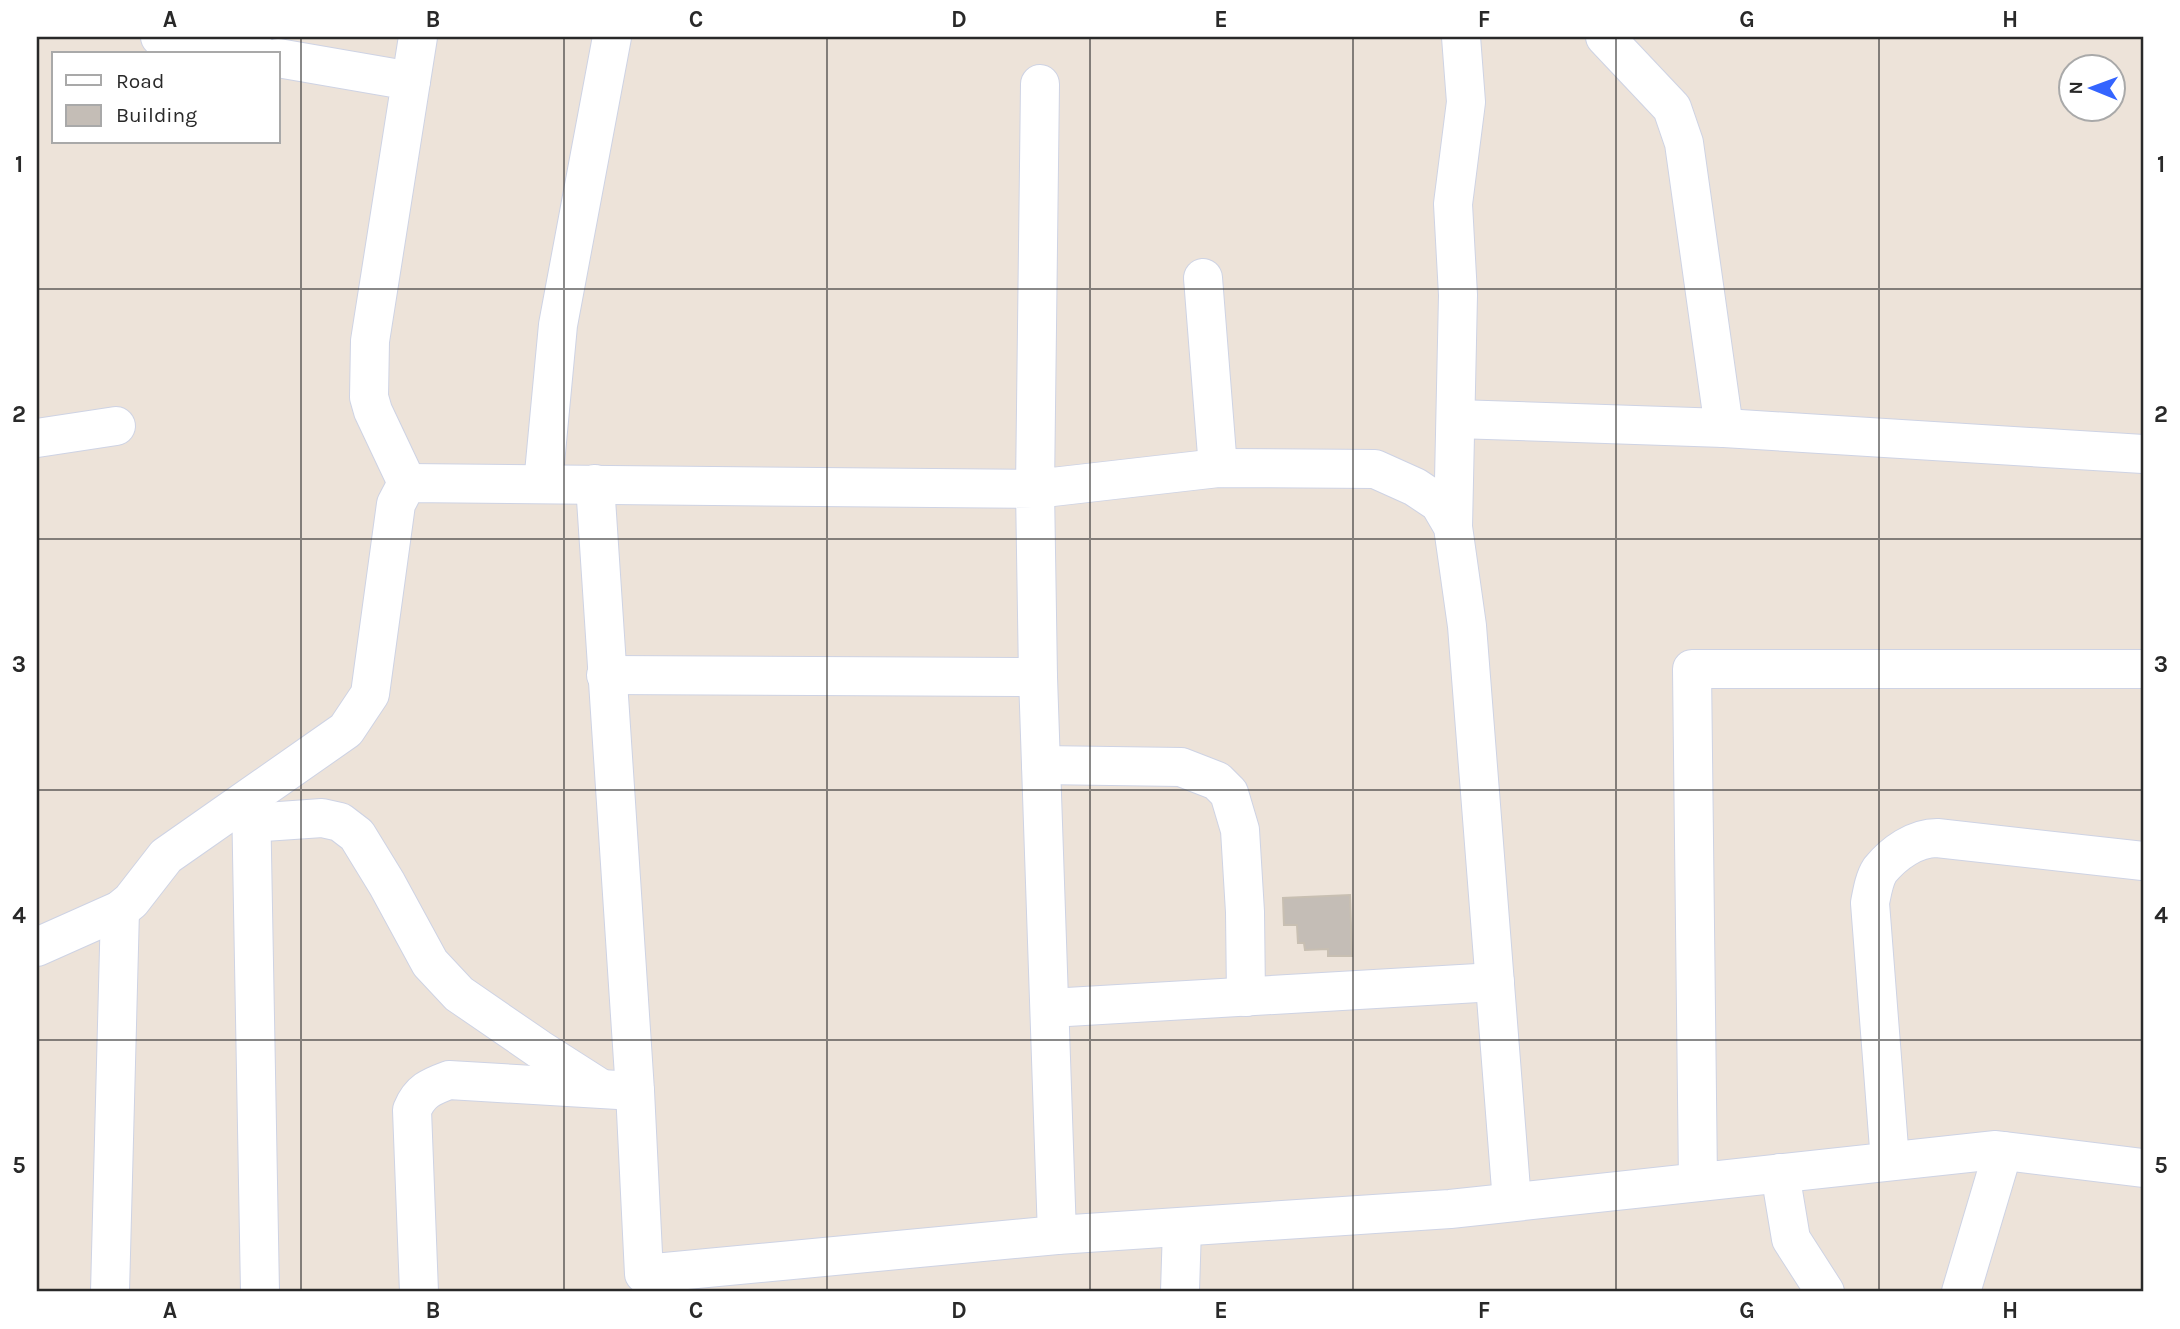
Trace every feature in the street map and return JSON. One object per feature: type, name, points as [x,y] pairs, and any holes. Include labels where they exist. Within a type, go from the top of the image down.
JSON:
[{"type":"street","points":[[160,37],[247,52]]},
{"type":"street","points":[[407,483],[369,397],[370,341],[418,37]]},
{"type":"street","points":[[543,484],[558,325],[612,37]]},
{"type":"street","points":[[1461,37],[1466,102],[1453,204],[1458,295],[1453,527],[1467,626],[1512,1202]]},
{"type":"street","points":[[1605,37],[1672,108],[1684,143],[1724,428]]},
{"type":"street","points":[[280,58],[411,81]]},
{"type":"street","points":[[1040,84],[1035,489],[1038,677],[1057,1235]]},
{"type":"street","points":[[1203,278],[1218,468]]},
{"type":"street","points":[[1456,419],[1724,428],[2143,454]]},
{"type":"street","points":[[37,438],[116,426]]},
{"type":"street","points":[[407,483],[1035,489],[1218,468],[1375,469],[1415,487],[1439,503],[1453,527]]},
{"type":"street","points":[[37,947],[120,910],[131,901],[166,856],[251,810],[346,730],[370,694],[396,504],[407,483]]},
{"type":"street","points":[[594,484],[606,675],[619,1090],[643,1283],[1057,1235],[1450,1209],[1996,1150],[2143,1168]]},
{"type":"street","points":[[1699,1182],[1692,669],[2143,669]]},
{"type":"street","points":[[606,675],[1038,677]]},
{"type":"street","points":[[1041,765],[1181,768],[1217,780],[1229,793],[1240,830],[1246,997]]},
{"type":"street","points":[[251,810],[340,822],[357,835],[430,963],[459,994],[538,1049],[619,1090]]},
{"type":"street","points":[[251,810],[260,1292]]},
{"type":"street","points":[[1890,1161],[1870,903],[1879,872],[1913,843],[1925,838],[2143,861]]},
{"type":"street","points":[[110,1292],[120,910]]},
{"type":"street","points":[[1050,1008],[1495,982]]},
{"type":"street","points":[[419,1292],[412,1110],[417,1098],[428,1088],[449,1080],[619,1090]]},
{"type":"street","points":[[1961,1292],[2003,1151]]},
{"type":"street","points":[[1780,1173],[1791,1239],[1825,1292]]},
{"type":"street","points":[[1180,1292],[1182,1227]]},
{"type":"building","points":[[1350,895],[1352,956],[1328,956],[1328,949],[1305,950],[1304,943],[1298,943],[1297,925],[1284,925],[1283,898]]}]
